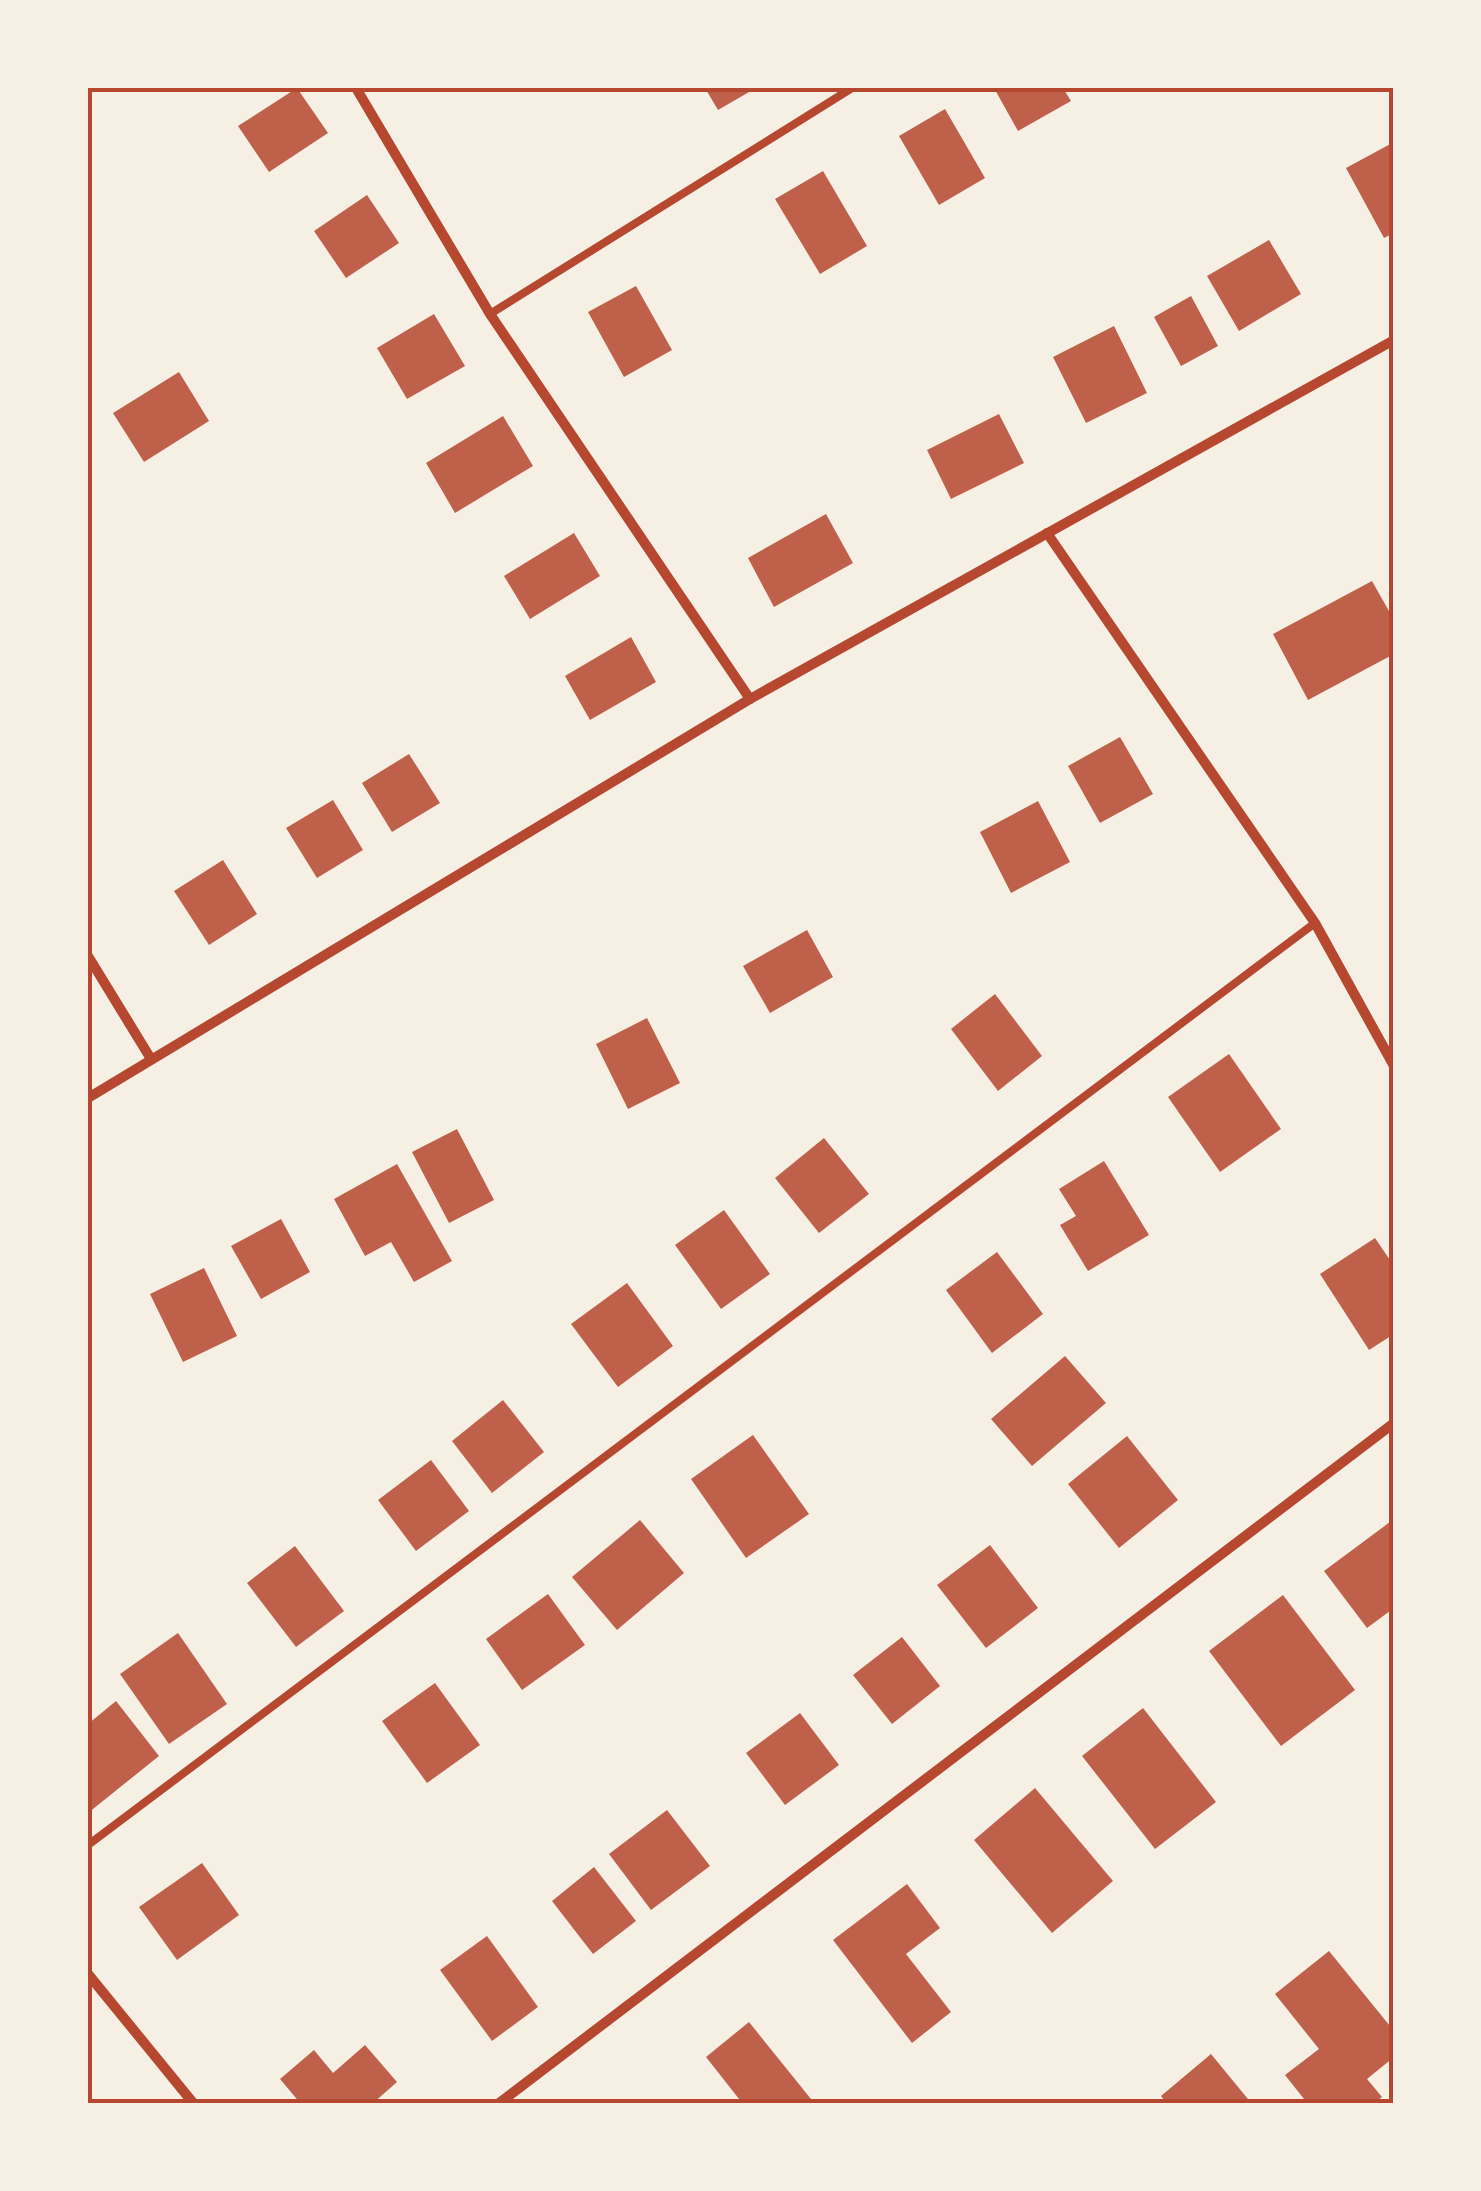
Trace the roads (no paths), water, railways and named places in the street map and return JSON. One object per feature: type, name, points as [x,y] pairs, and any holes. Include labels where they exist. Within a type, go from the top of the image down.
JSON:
[{"type":"street","points":[[356,88],[490,314],[750,699]]},
{"type":"street","points":[[88,1098],[750,699],[1394,340]]},
{"type":"street","points":[[1047,532],[1315,922],[1394,1066]]},
{"type":"street","points":[[88,956],[152,1059]]},
{"type":"street","points":[[498,2104],[1394,1422]]},
{"type":"street","points":[[88,1974],[194,2104]]},
{"type":"lane","points":[[490,314],[852,88]]},
{"type":"lane","points":[[88,1844],[1315,922]]}]
